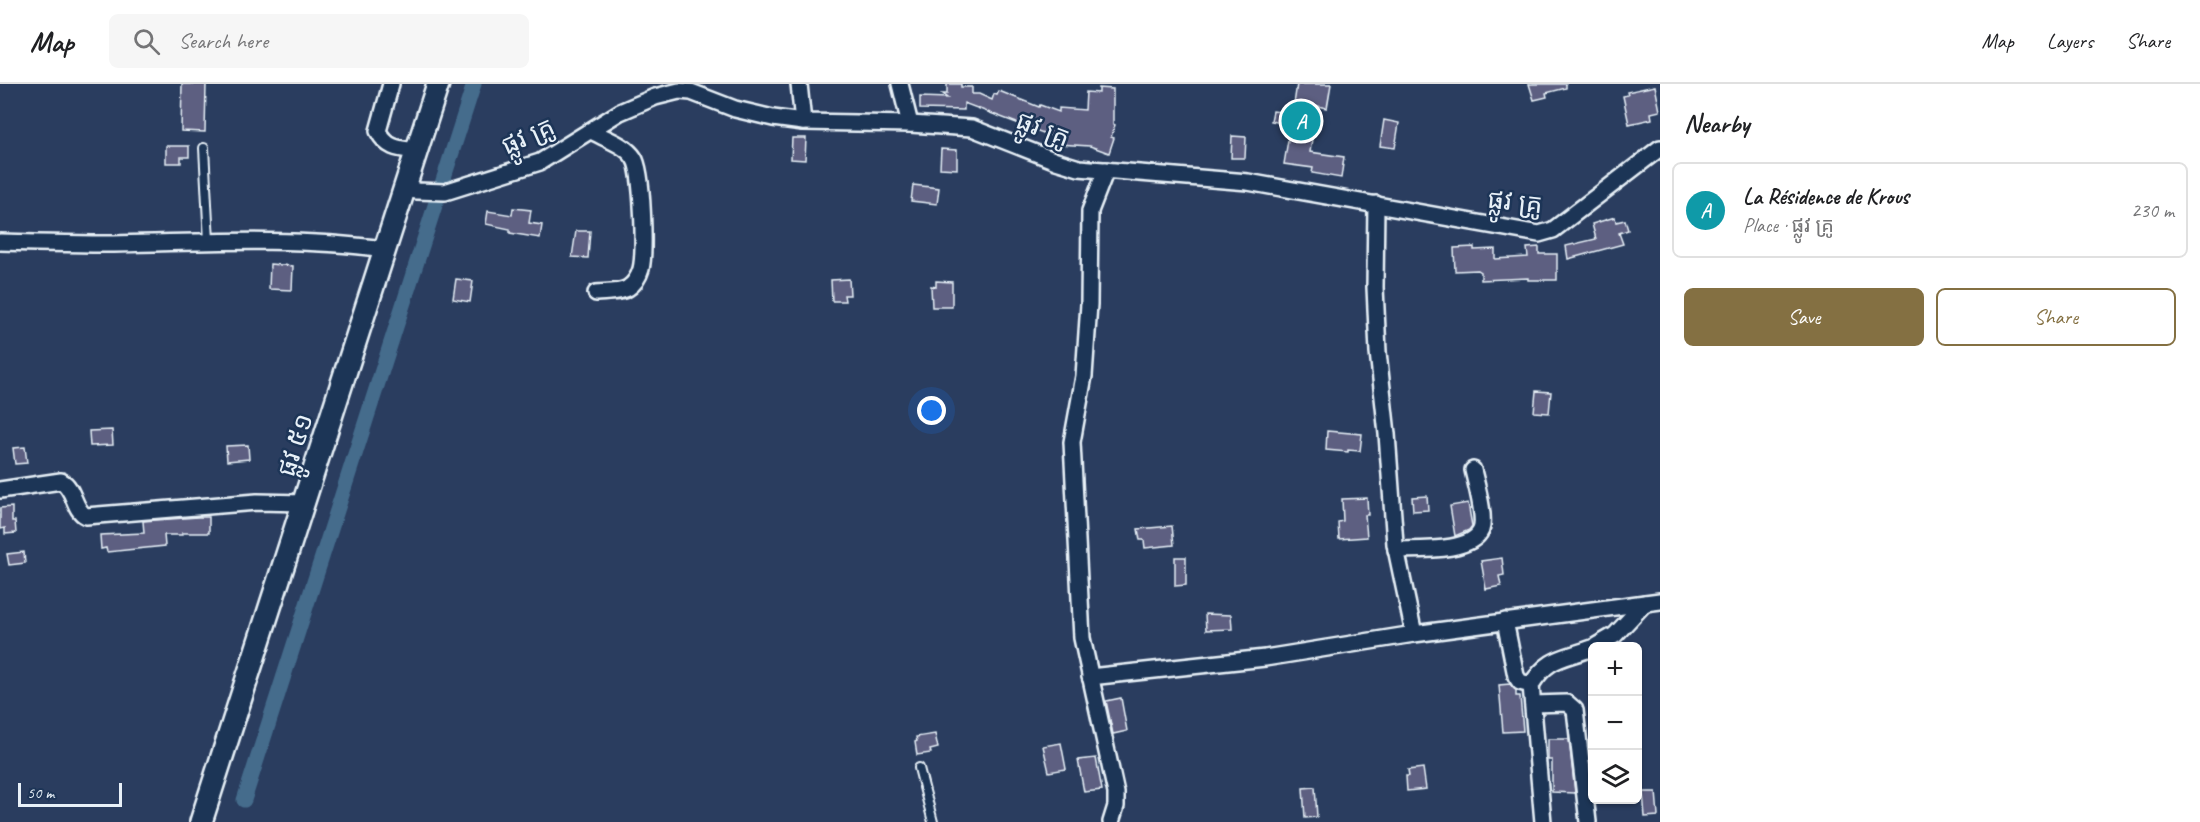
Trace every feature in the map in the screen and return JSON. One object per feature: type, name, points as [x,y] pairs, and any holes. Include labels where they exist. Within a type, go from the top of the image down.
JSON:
[{"type":"main road","name":"ផ្លូវ ៥១","points":[[201,822],[384,249],[411,190],[417,151],[438,84]]},
{"type":"street","points":[[391,84],[378,131],[384,141],[398,149],[417,151]]},
{"type":"street","points":[[799,84],[803,122]]},
{"type":"street","points":[[900,84],[910,124]]},
{"type":"street","name":"ផ្លូវ គ្រូ","points":[[411,190],[445,192],[540,162],[620,112],[655,97],[679,91],[691,92],[754,114],[803,122],[972,128],[1067,165],[1248,182],[1517,231],[1545,233],[1660,148]]},
{"type":"street","points":[[591,131],[632,154],[636,161],[641,191],[641,267],[636,279],[627,289],[596,293]]},
{"type":"street","points":[[1106,170],[1090,211],[1089,304],[1084,366],[1072,442],[1082,638],[1116,793],[1116,806],[1111,822]]},
{"type":"street","points":[[1376,204],[1375,287],[1378,352],[1396,550],[1413,634]]},
{"type":"street","points":[[0,242],[343,243],[384,249]]},
{"type":"street","points":[[1396,550],[1456,546],[1476,536],[1481,530],[1482,518],[1473,470]]},
{"type":"street","points":[[0,490],[48,481],[61,481],[67,484],[80,511],[87,516],[257,502],[304,503]]},
{"type":"street","points":[[1090,677],[1265,658],[1413,634],[1653,602]]},
{"type":"street","points":[[1603,642],[1615,635],[1653,602]]},
{"type":"street","points":[[1505,621],[1515,676],[1520,682],[1531,685]]},
{"type":"street","points":[[1543,822],[1531,685],[1540,671],[1552,662],[1588,649]]},
{"type":"street","points":[[1533,704],[1567,704],[1575,710],[1588,822]]},
{"type":"lane","points":[[204,148],[209,241]]},
{"type":"lane","points":[[919,768],[933,822]]},
{"type":"building","points":[[182,84],[206,84],[205,132],[181,131]]},
{"type":"building","points":[[947,84],[972,87],[972,94],[979,94],[992,100],[994,94],[997,95],[999,91],[1039,107],[1040,105],[1059,112],[1059,108],[1085,110],[1086,92],[1099,93],[1099,88],[1113,89],[1113,124],[1115,125],[1109,153],[1090,146],[1058,144],[1059,139],[964,103],[964,110],[920,109],[920,97],[947,98],[942,94],[947,94]]},
{"type":"building","points":[[1297,84],[1331,84],[1327,108],[1317,106],[1310,152],[1344,157],[1341,178],[1312,173],[1313,168],[1284,164],[1289,134],[1286,134],[1288,124],[1271,121],[1273,111],[1289,113],[1291,103],[1294,104]]},
{"type":"building","points":[[1529,84],[1566,84],[1566,88],[1546,93],[1547,97],[1534,100]]},
{"type":"building","points":[[1655,86],[1660,111],[1651,113],[1652,119],[1629,124],[1623,96],[1628,95],[1627,92]]},
{"type":"building","points":[[1384,120],[1399,123],[1395,148],[1380,146]]},
{"type":"building","points":[[1232,136],[1246,137],[1245,158],[1231,158]]},
{"type":"building","points":[[792,138],[806,138],[805,160],[791,159]]},
{"type":"building","points":[[166,146],[189,146],[189,157],[181,157],[181,163],[166,163]]},
{"type":"building","points":[[941,149],[957,150],[957,169],[940,168]]},
{"type":"building","points":[[913,185],[939,188],[937,204],[911,201]]},
{"type":"building","points":[[513,208],[531,210],[529,223],[542,225],[540,238],[510,233],[510,229],[486,224],[488,211],[512,215]]},
{"type":"building","points":[[1615,217],[1616,222],[1625,220],[1628,230],[1619,233],[1623,244],[1568,259],[1566,246],[1596,239],[1592,224]]},
{"type":"building","points":[[576,231],[590,231],[588,258],[572,257]]},
{"type":"building","points":[[1474,247],[1474,250],[1495,249],[1495,259],[1528,257],[1527,248],[1539,247],[1539,254],[1557,254],[1557,280],[1528,280],[1528,278],[1481,280],[1481,272],[1478,270],[1455,271],[1454,248]]},
{"type":"building","points":[[270,264],[293,266],[292,290],[269,289]]},
{"type":"building","points":[[456,279],[473,281],[470,302],[453,299]]},
{"type":"building","points":[[849,279],[850,295],[844,295],[845,301],[832,301],[831,280]]},
{"type":"building","points":[[936,281],[952,282],[952,307],[932,307],[931,286],[936,287]]},
{"type":"building","points":[[1536,391],[1551,392],[1549,413],[1534,412]]},
{"type":"building","points":[[112,430],[113,445],[90,446],[89,431]]},
{"type":"building","points":[[1327,431],[1362,434],[1360,451],[1326,450]]},
{"type":"building","points":[[248,445],[249,459],[227,461],[226,446]]},
{"type":"building","points":[[25,447],[27,463],[15,464],[13,448]]},
{"type":"building","points":[[1427,496],[1428,510],[1413,511],[1412,497]]},
{"type":"building","points":[[1367,498],[1368,515],[1365,515],[1367,537],[1339,539],[1338,522],[1343,521],[1342,499]]},
{"type":"building","points":[[1468,503],[1472,526],[1469,530],[1455,536],[1450,506]]},
{"type":"building","points":[[12,507],[12,521],[15,521],[16,533],[5,534],[5,528],[0,529],[0,508]]},
{"type":"building","points":[[209,517],[209,533],[164,535],[165,546],[107,552],[106,548],[101,549],[100,535],[144,533],[143,521]]},
{"type":"building","points":[[1172,526],[1174,545],[1145,548],[1144,540],[1140,540],[1138,529]]},
{"type":"building","points":[[24,552],[25,563],[9,565],[7,554]]},
{"type":"building","points":[[1175,557],[1186,557],[1186,585],[1175,586]]},
{"type":"building","points":[[1502,558],[1504,575],[1499,576],[1501,586],[1486,589],[1481,561]]},
{"type":"building","points":[[1205,614],[1231,615],[1232,629],[1206,630]]},
{"type":"building","points":[[1510,684],[1516,690],[1516,696],[1520,696],[1523,731],[1503,732],[1499,685]]},
{"type":"building","points":[[1121,698],[1127,731],[1113,734],[1106,701]]},
{"type":"building","points":[[935,734],[938,748],[930,750],[931,753],[917,755],[916,737]]},
{"type":"building","points":[[1548,739],[1569,739],[1575,793],[1552,792],[1552,760],[1548,760]]},
{"type":"building","points":[[1061,743],[1066,769],[1049,772],[1043,746]]},
{"type":"building","points":[[1096,758],[1102,790],[1084,792],[1078,760]]},
{"type":"building","points":[[1423,768],[1426,789],[1407,791],[1408,770]]},
{"type":"building","points":[[1315,787],[1317,817],[1305,818],[1303,788]]},
{"type":"building","points":[[1643,792],[1656,792],[1658,816],[1645,817]]},
{"type":"waterway","points":[[244,800],[474,84]]},
{"type":"place","name":"La Résidence de Krous","points":[[1301,121]]}]
